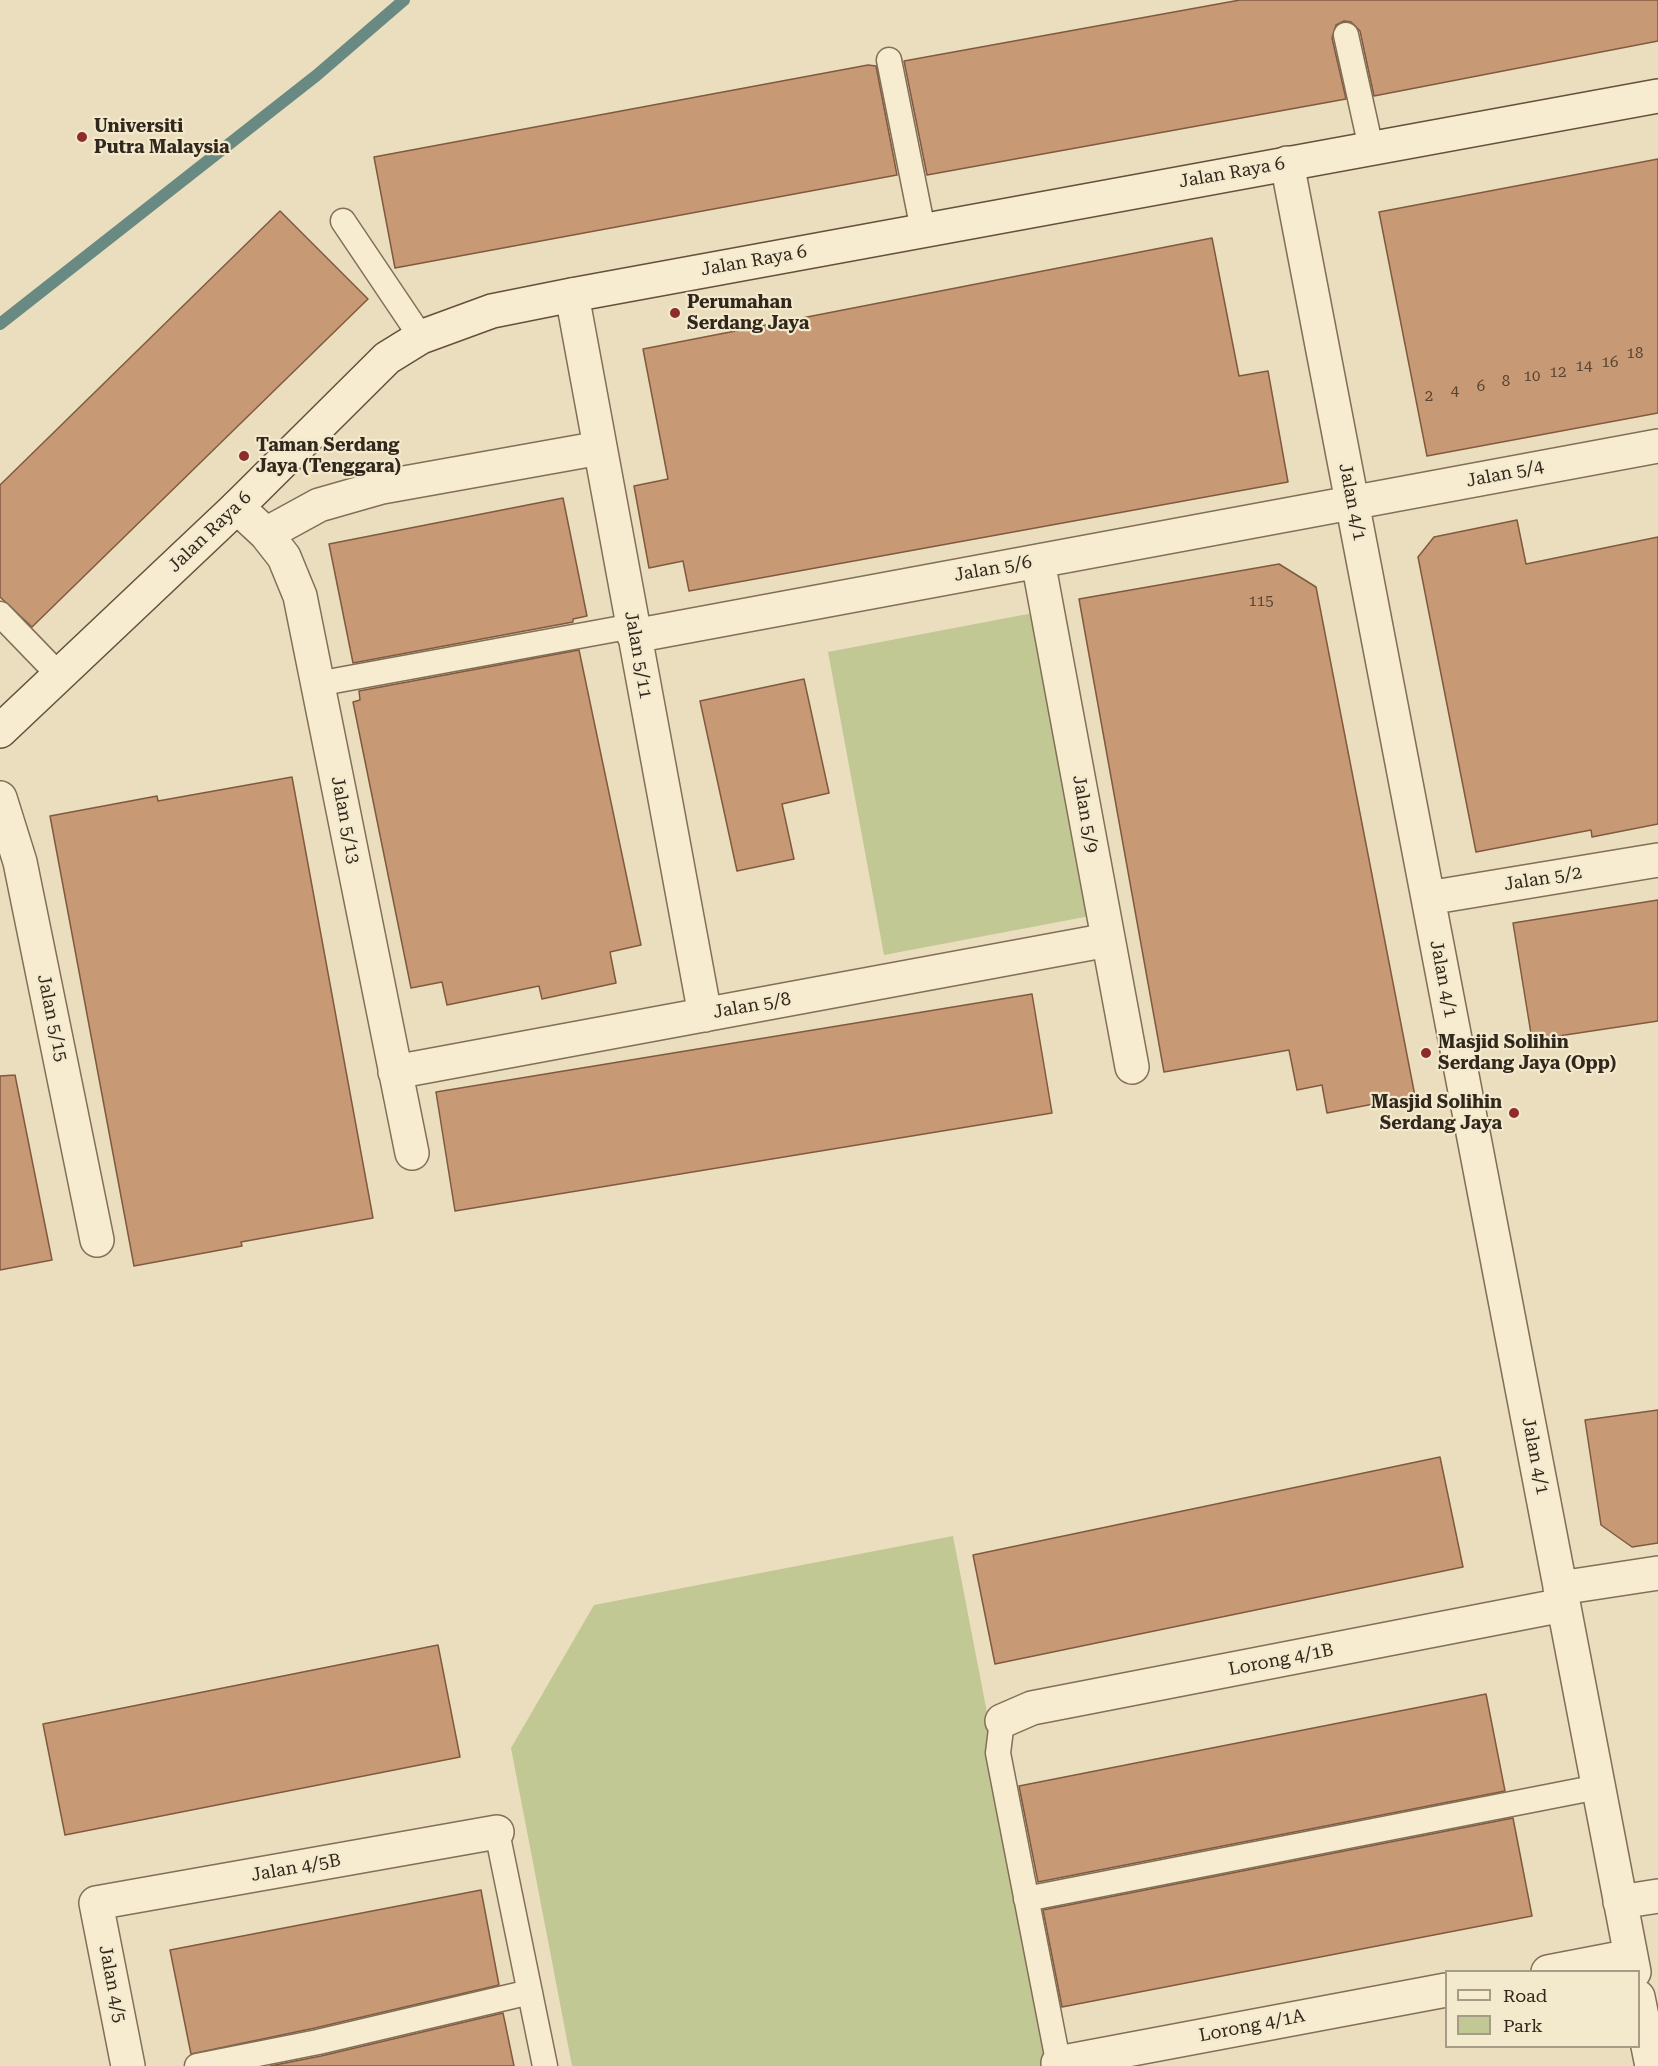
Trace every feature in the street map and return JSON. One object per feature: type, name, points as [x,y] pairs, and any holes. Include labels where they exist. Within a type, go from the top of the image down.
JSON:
[{"type":"street","name":"Jalan Raya 6","points":[[0,731],[237,507],[387,358],[421,337],[492,311],[572,295],[1658,96]]},
{"type":"street","name":"Jalan 4/1","points":[[1287,163],[1632,1964]]},
{"type":"street","name":"Jalan 5/11","points":[[572,295],[705,1015]]},
{"type":"street","name":"Jalan 5/4","points":[[1352,503],[1658,446]]},
{"type":"street","points":[[266,534],[319,505],[382,487],[600,448]]},
{"type":"street","name":"Jalan 5/6","points":[[633,631],[1038,561],[1352,503]]},
{"type":"street","name":"Jalan 5/13","points":[[237,507],[266,534],[284,557],[300,596],[412,1153]]},
{"type":"street","name":"Jalan 5/9","points":[[1038,561],[1132,1066]]},
{"type":"street","name":"Jalan 5/15","points":[[0,798],[20,862],[97,1240]]},
{"type":"street","name":"Jalan 5/2","points":[[1428,898],[1658,860]]},
{"type":"street","name":"Jalan 5/8","points":[[395,1072],[1108,940]]},
{"type":"street","name":"Lorong 4/1B","points":[[1002,1721],[1032,1708],[1561,1596],[1658,1573]]},
{"type":"street","name":"Jalan 4/5B","points":[[96,1903],[497,1832]]},
{"type":"street","points":[[1620,1902],[1658,1896]]},
{"type":"street","name":"Jalan 4/5","points":[[96,1903],[128,2066]]},
{"type":"street","points":[[1560,1970],[1632,1964]]},
{"type":"street","name":"Lorong 4/1A","points":[[1058,2064],[1445,1990]]},
{"type":"street","points":[[1640,2007],[1652,2066]]},
{"type":"lane","points":[[1346,35],[1371,148]]},
{"type":"lane","points":[[889,60],[923,230]]},
{"type":"lane","points":[[343,221],[421,337]]},
{"type":"lane","points":[[0,614],[59,675]]},
{"type":"lane","points":[[317,684],[633,631]]},
{"type":"lane","points":[[1002,1721],[998,1753],[1058,2064]]},
{"type":"lane","points":[[1026,1899],[1598,1787]]},
{"type":"lane","points":[[497,1832],[545,2066]]},
{"type":"lane","points":[[197,2066],[318,2042],[530,1992]]},
{"type":"green space","points":[[1033,613],[1090,916],[884,955],[828,652]]},
{"type":"green space","points":[[953,1536],[1055,2066],[572,2066],[511,1748],[594,1605]]},
{"type":"building","points":[[1240,0],[1658,0],[1658,41],[1374,96],[1360,31],[1351,22],[1344,21],[1336,25],[1332,38],[1346,99],[927,175],[904,61]]},
{"type":"building","points":[[868,65],[876,66],[897,175],[395,268],[374,157]]},
{"type":"building","points":[[1658,159],[1658,413],[1427,456],[1379,212]]},
{"type":"building","points":[[280,211],[368,299],[32,627],[0,597],[0,485]]},
{"type":"building","points":[[1212,238],[1239,376],[1268,371],[1288,482],[689,591],[683,561],[649,568],[634,486],[668,479],[643,349]]},
{"type":"building","points":[[563,498],[587,616],[573,619],[573,622],[353,663],[329,544]]},
{"type":"building","points":[[1517,520],[1526,564],[1658,537],[1658,824],[1592,837],[1591,830],[1476,852],[1418,557],[1434,537]]},
{"type":"building","points":[[1279,564],[1316,587],[1415,1096],[1327,1113],[1322,1085],[1297,1090],[1289,1050],[1164,1072],[1079,599]]},
{"type":"building","points":[[579,650],[641,945],[610,952],[616,983],[542,999],[539,986],[447,1005],[442,982],[411,988],[353,702],[360,700],[359,691]]},
{"type":"building","points":[[804,679],[829,793],[782,804],[794,859],[737,871],[700,701]]},
{"type":"building","points":[[292,777],[373,1218],[241,1242],[242,1246],[134,1266],[50,816],[157,796],[158,801]]},
{"type":"building","points":[[1658,900],[1658,1021],[1532,1040],[1513,923]]},
{"type":"building","points":[[1032,994],[1052,1113],[455,1211],[436,1092]]},
{"type":"building","points":[[15,1075],[52,1260],[0,1270],[0,1076]]},
{"type":"building","points":[[1658,1410],[1658,1543],[1632,1547],[1601,1525],[1585,1420]]},
{"type":"building","points":[[1440,1457],[1463,1567],[995,1664],[973,1555]]},
{"type":"building","points":[[438,1645],[460,1757],[65,1835],[43,1724]]},
{"type":"building","points":[[1486,1694],[1505,1791],[1038,1882],[1019,1786]]},
{"type":"building","points":[[1513,1818],[1532,1916],[1062,2007],[1043,1910]]},
{"type":"building","points":[[481,1890],[499,1985],[191,2054],[170,1950]]},
{"type":"building","points":[[503,2013],[514,2066],[270,2066],[321,2056]]},
{"type":"waterway","points":[[0,324],[317,75],[404,0]]},
{"type":"place","name":"Universiti Putra Malaysia","points":[[82,137]]},
{"type":"place","name":"Perumahan Serdang Jaya","points":[[675,313]]},
{"type":"place","name":"Taman Serdang Jaya (Tenggara)","points":[[244,456]]},
{"type":"place","name":"Masjid Solihin Serdang Jaya (Opp)","points":[[1426,1053]]},
{"type":"place","name":"Masjid Solihin Serdang Jaya","points":[[1514,1113]]}]
